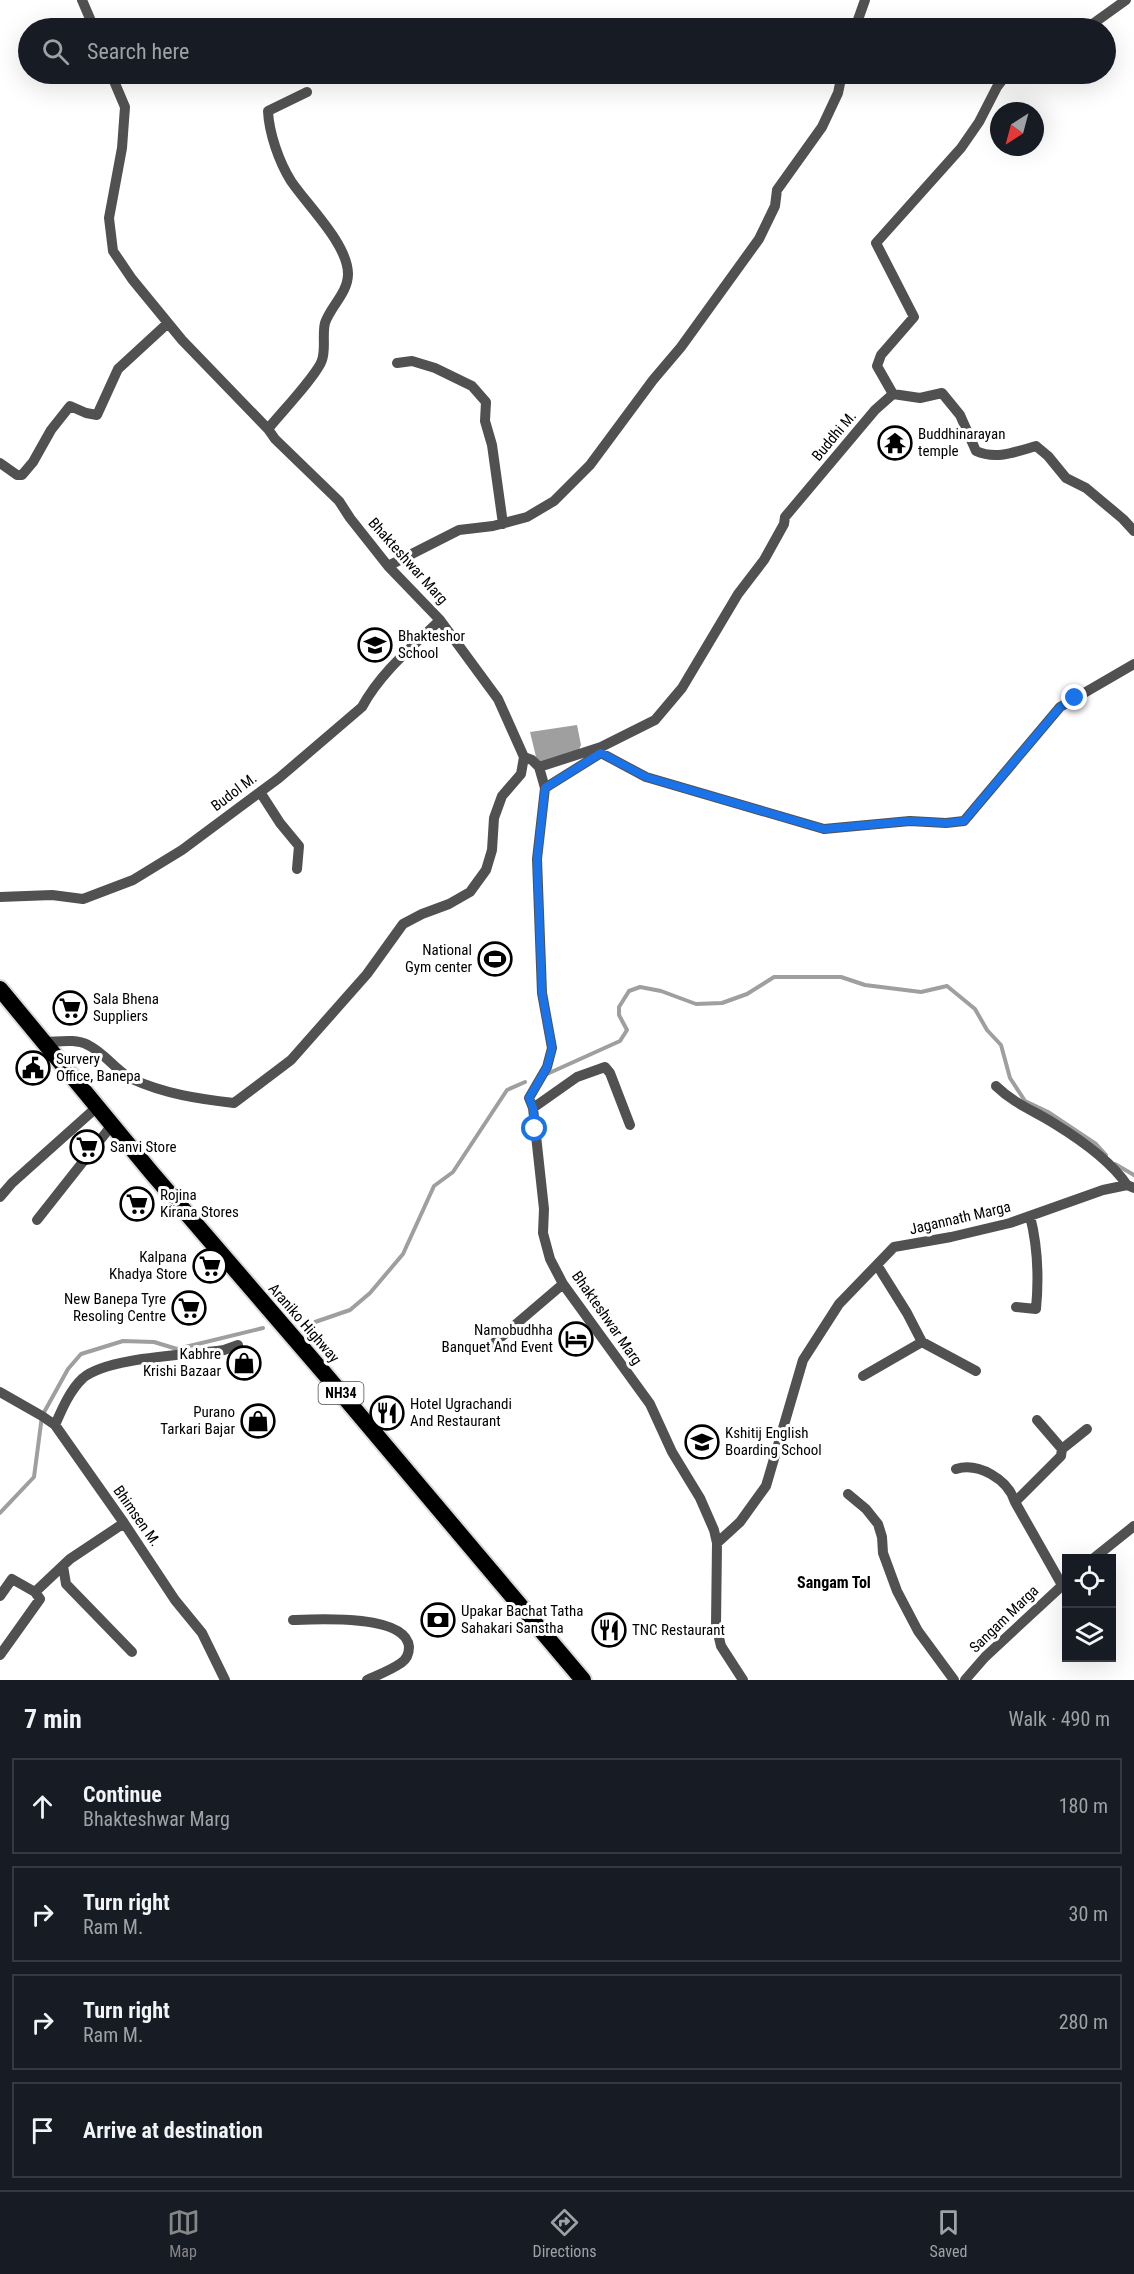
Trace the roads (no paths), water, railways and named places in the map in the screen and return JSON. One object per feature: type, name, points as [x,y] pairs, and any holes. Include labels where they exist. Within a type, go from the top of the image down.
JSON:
[{"type":"highway","name":"Araniko Highway","points":[[0,989],[112,1125],[583,1680]]},
{"type":"street","points":[[82,0],[90,18]]},
{"type":"street","points":[[859,18],[866,0]]},
{"type":"street","points":[[1101,18],[1126,0]]},
{"type":"street","name":"Bhakteshwar Marg","points":[[115,84],[125,107],[122,148],[109,218],[113,251],[132,279],[206,366],[275,439],[339,501],[388,566],[440,620],[498,699],[524,757]]},
{"type":"street","points":[[388,566],[459,530],[503,524],[527,517],[554,501],[590,465],[653,380],[681,347],[759,239],[775,206],[777,190],[822,127],[840,84]]},
{"type":"street","points":[[999,84],[979,122],[961,148],[876,243],[914,317],[881,355],[877,366],[892,394],[920,398],[942,393],[960,415],[976,451],[985,455],[1002,456],[1036,446],[1048,456],[1066,478],[1086,488],[1124,519],[1134,531]]},
{"type":"street","points":[[268,429],[322,361],[325,323],[340,300],[348,276],[344,259],[331,233],[289,178],[275,143],[268,117],[268,111],[307,92]]},
{"type":"street","points":[[0,463],[17,475],[22,475],[33,462],[51,430],[70,406],[97,415],[118,369],[168,323]]},
{"type":"street","points":[[397,363],[412,361],[435,368],[472,386],[486,402],[485,421],[492,446],[503,524]]},
{"type":"street","name":"Buddhi M.","points":[[539,767],[601,747],[655,720],[682,688],[738,594],[764,560],[784,524],[785,517],[875,410],[892,394]]},
{"type":"street","name":"Budol M.","points":[[0,897],[52,895],[82,899],[134,880],[183,850],[260,792],[362,707],[368,696],[401,656],[440,620]]},
{"type":"street","points":[[545,788],[601,753],[646,777],[824,829],[910,821],[946,823],[964,821],[1060,707],[1134,664]]},
{"type":"street","points":[[43,1042],[73,1041],[88,1045],[129,1077],[159,1090],[205,1100],[234,1103],[291,1060],[367,974],[402,924],[449,904],[470,892],[486,870],[492,850],[494,818],[502,796],[520,774],[524,757],[532,760],[539,767]]},
{"type":"street","name":"Bhakteshwar Marg","points":[[539,767],[545,788],[537,860],[542,993],[552,1048],[547,1067],[529,1098],[533,1108],[544,1209],[543,1233],[550,1259],[563,1284],[650,1404],[672,1452],[700,1498],[717,1543],[716,1625],[721,1646],[743,1680]]},
{"type":"street","points":[[260,792],[280,823],[299,846],[297,869]]},
{"type":"street","points":[[533,1108],[577,1077],[605,1067],[610,1073],[630,1125]]},
{"type":"street","points":[[996,1086],[1010,1100],[1054,1123],[1080,1141],[1117,1170],[1130,1186]]},
{"type":"street","points":[[0,1197],[97,1107]]},
{"type":"street","points":[[37,1220],[112,1125]]},
{"type":"street","name":"Jagannath Marga","points":[[717,1543],[740,1522],[766,1486],[803,1360],[839,1304],[894,1247],[951,1237],[1030,1216],[1103,1190],[1130,1186]]},
{"type":"street","points":[[1016,1307],[1036,1309],[1039,1277],[1030,1216]]},
{"type":"street","points":[[877,1265],[907,1312],[922,1342],[976,1371]]},
{"type":"street","points":[[494,1343],[563,1284]]},
{"type":"street","points":[[863,1376],[922,1342]]},
{"type":"street","points":[[55,1425],[78,1383],[94,1371],[120,1364],[224,1350],[238,1345]]},
{"type":"street","name":"Bhimsen M.","points":[[0,1392],[55,1425],[175,1599],[202,1633],[225,1680]]},
{"type":"street","points":[[1036,1420],[1062,1449]]},
{"type":"street","points":[[1015,1502],[1061,1455],[1062,1449],[1087,1429]]},
{"type":"street","points":[[956,1470],[963,1467],[979,1468],[1010,1490],[1062,1580]]},
{"type":"street","points":[[848,1494],[866,1509],[878,1524],[883,1553],[897,1591],[918,1631],[954,1680]]},
{"type":"street","points":[[35,1592],[70,1559],[124,1523]]},
{"type":"street","points":[[1099,1554],[1134,1526]]},
{"type":"street","points":[[63,1566],[66,1584],[132,1652]]},
{"type":"street","points":[[0,1596],[12,1579],[35,1592],[40,1599],[0,1655]]},
{"type":"street","name":"Sangam Marga","points":[[965,1680],[1062,1585]]},
{"type":"street","points":[[293,1620],[333,1618],[390,1626],[402,1635],[408,1642],[409,1651],[406,1658],[402,1663],[367,1680]]},
{"type":"waterway","points":[[547,1074],[620,1041],[627,1030],[619,1015],[619,1007],[629,991],[640,987],[661,991],[696,1004],[722,1003],[747,994],[774,977],[841,977],[865,985],[921,992],[947,986],[975,1009],[987,1030],[1001,1045],[1010,1078],[1025,1101],[1048,1112],[1096,1144],[1106,1155]]},
{"type":"waterway","points":[[315,1322],[350,1310],[370,1293],[403,1254],[434,1186],[453,1172],[507,1090],[525,1082]]},
{"type":"waterway","points":[[1115,1164],[1134,1175]]},
{"type":"waterway","points":[[0,1513],[34,1477],[42,1416],[68,1369],[81,1354],[123,1341],[154,1342],[177,1349],[263,1328]]},
{"type":"place","name":"Buddhinarayan temple","points":[[895,443]]},
{"type":"place","name":"Bhakteshor School","points":[[375,645]]},
{"type":"place","name":"National Gym center","points":[[495,959]]},
{"type":"place","name":"Sala Bhena Suppliers","points":[[70,1008]]},
{"type":"place","name":"Survery Office, Banepa","points":[[33,1068]]},
{"type":"place","name":"Sanvi Store","points":[[87,1147]]},
{"type":"place","name":"Rojina Kirana Stores","points":[[137,1204]]},
{"type":"place","name":"Kalpana Khadya Store","points":[[210,1266]]},
{"type":"place","name":"New Banepa Tyre Resoling Centre","points":[[189,1308]]},
{"type":"place","name":"Namobudhha Banquet And Event","points":[[576,1339]]},
{"type":"place","name":"Kabhre Krishi Bazaar","points":[[244,1363]]},
{"type":"place","name":"Hotel Ugrachandi And Restaurant","points":[[387,1413]]},
{"type":"place","name":"Purano Tarkari Bajar","points":[[258,1421]]},
{"type":"place","name":"Kshitij English Boarding School","points":[[702,1442]]},
{"type":"place","name":"Upakar Bachat Tatha Sahakari Sanstha","points":[[438,1620]]},
{"type":"place","name":"TNC Restaurant","points":[[609,1630]]},
{"type":"district","name":"Sangam Tol","points":[[834,1582]]}]
